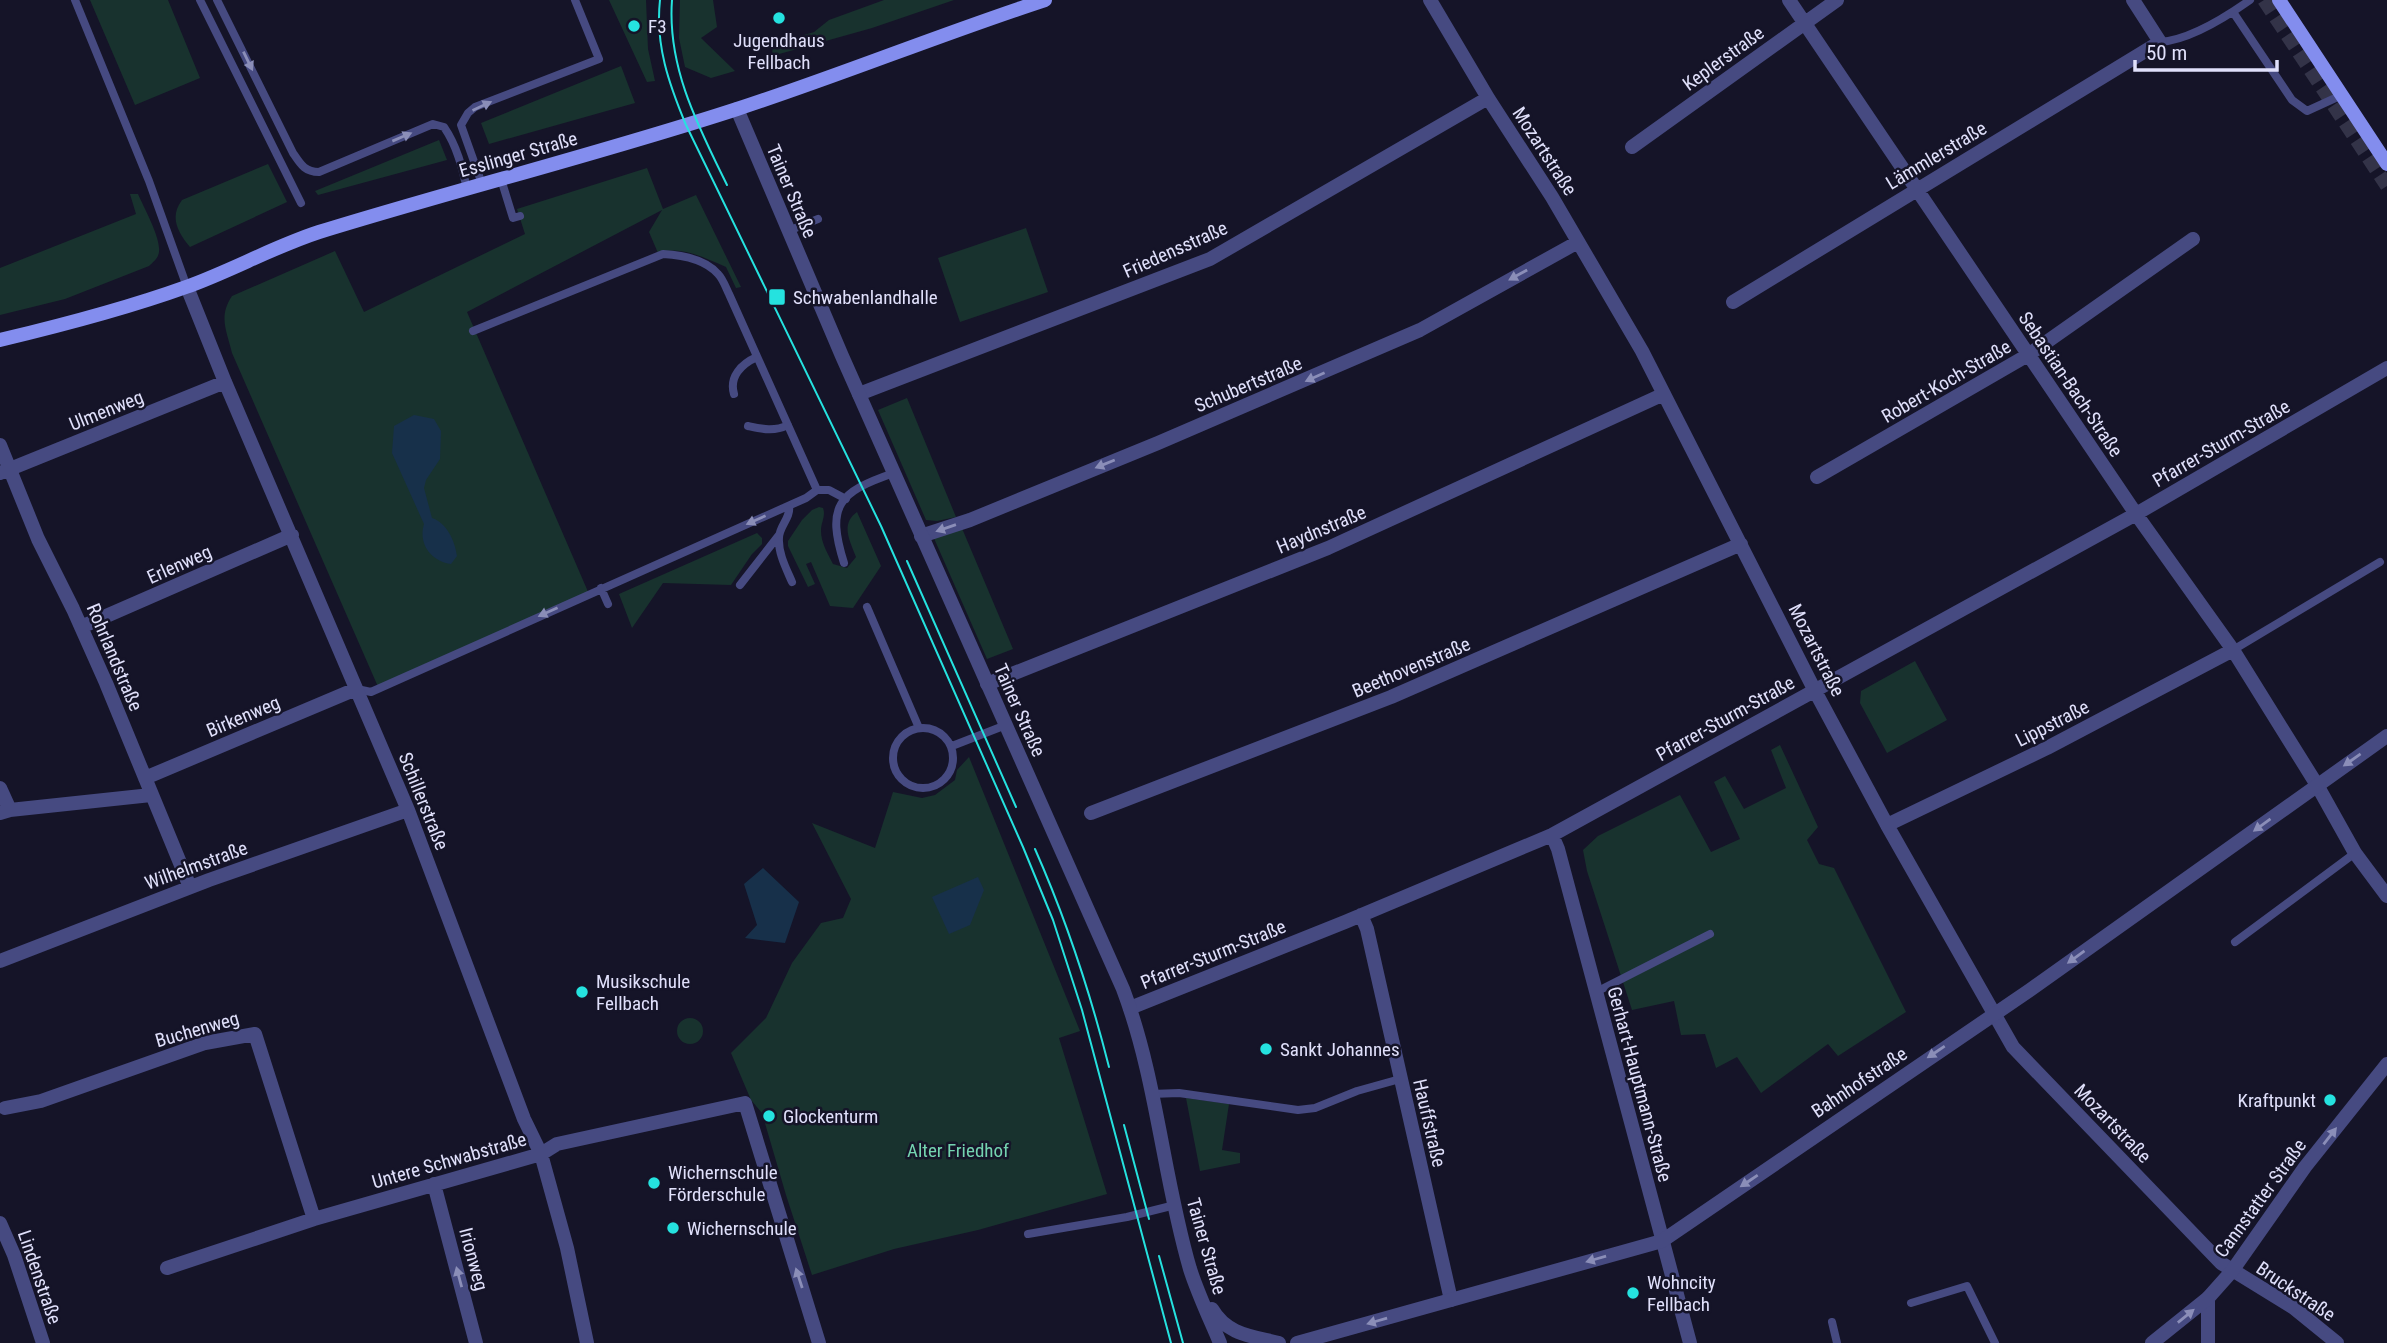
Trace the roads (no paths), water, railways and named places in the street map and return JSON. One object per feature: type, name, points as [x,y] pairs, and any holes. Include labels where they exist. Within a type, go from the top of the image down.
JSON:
[{"type":"main road","name":"Esslinger Straße","points":[[0,340],[79,322],[187,286],[315,234],[737,109],[950,31],[1045,0]]},
{"type":"main road","points":[[2279,0],[2387,164]]},
{"type":"street","name":"Mozartstraße","points":[[1430,0],[1488,98],[1552,197],[1642,351],[1815,691],[1887,825],[2013,1047],[2221,1263],[2232,1271]]},
{"type":"street","name":"Sebastian-Bach-Straße","points":[[1789,0],[2136,514],[2233,650],[2317,785],[2355,853],[2387,896]]},
{"type":"street","name":"Keplerstraße","points":[[1632,147],[1837,0]]},
{"type":"street","points":[[2133,0],[2160,42]]},
{"type":"street","name":"Lämmlerstraße","points":[[1733,302],[2160,42]]},
{"type":"street","name":"Friedensstraße","points":[[859,394],[1210,259],[1488,98]]},
{"type":"street","name":"Tainer Straße","points":[[737,109],[921,536],[1130,1008],[1190,1269],[1220,1343]]},
{"type":"street","name":"Robert-Koch-Straße","points":[[1817,478],[2028,355],[2193,239]]},
{"type":"street","name":"Schubertstraße","points":[[921,536],[970,520],[1183,433],[1420,330],[1578,242]]},
{"type":"street","name":"Schillerstraße","points":[[187,286],[225,382],[408,810],[519,1106],[541,1154],[567,1248],[587,1343]]},
{"type":"street","name":"Pfarrer-Sturm-Straße","points":[[1130,1008],[1552,835],[2136,514],[2387,368]]},
{"type":"street","name":"Ulmenweg","points":[[6,471],[225,382]]},
{"type":"street","name":"Haydnstraße","points":[[987,684],[1328,548],[1664,394]]},
{"type":"street","name":"Rohrlandstraße","points":[[0,445],[6,471],[81,627],[190,887]]},
{"type":"street","name":"Erlenweg","points":[[81,627],[292,535]]},
{"type":"street","name":"Beethovenstraße","points":[[1091,813],[1391,697],[1741,544]]},
{"type":"street","name":"Lippstraße","points":[[1887,825],[2047,748],[2233,650]]},
{"type":"street","name":"Birkenweg","points":[[145,778],[356,689]]},
{"type":"street","name":"Bahnhofstraße","points":[[1297,1343],[1662,1241],[2030,990],[2387,736]]},
{"type":"street","points":[[0,788],[5,812],[150,795]]},
{"type":"street","name":"Wilhelmstraße","points":[[0,961],[190,887],[408,810]]},
{"type":"street","name":"Gerhart-Hauptmann-Straße","points":[[1552,835],[1558,849],[1690,1343]]},
{"type":"street","name":"Hauffstraße","points":[[1361,915],[1367,929],[1451,1300]]},
{"type":"street","name":"Buchenweg","points":[[5,1108],[41,1101],[205,1043],[255,1034],[314,1219]]},
{"type":"street","name":"Cannstatter Straße","points":[[2152,1343],[2208,1298],[2232,1271],[2305,1167],[2387,1064]]},
{"type":"street","name":"Untere Schwabstraße","points":[[167,1268],[314,1219],[541,1154],[558,1144],[746,1103],[819,1343]]},
{"type":"street","name":"Irionweg","points":[[434,1184],[476,1343]]},
{"type":"street","name":"Lindenstraße","points":[[0,1223],[14,1255],[43,1343]]},
{"type":"street","name":"Bruckstraße","points":[[2232,1271],[2294,1308],[2337,1343]]},
{"type":"street","points":[[1199,1294],[1218,1320],[1230,1330],[1279,1343]]},
{"type":"street","points":[[2208,1298],[2208,1343]]},
{"type":"lane","points":[[75,0],[149,181],[187,286]]},
{"type":"lane","points":[[200,0],[301,202]]},
{"type":"lane","points":[[217,0],[273,115],[301,165],[309,172],[320,172],[433,124],[444,127],[450,135],[462,166],[467,189]]},
{"type":"lane","points":[[482,184],[461,125],[468,113],[475,107],[599,59],[575,0]]},
{"type":"lane","points":[[2160,42],[2175,41],[2233,12],[2250,0]]},
{"type":"lane","points":[[2233,12],[2292,100],[2307,111],[2342,95]]},
{"type":"lane","points":[[500,179],[513,218],[520,216]]},
{"type":"lane","points":[[788,231],[818,219]]},
{"type":"lane","points":[[474,331],[663,254],[679,255],[703,263],[718,273],[817,490]]},
{"type":"lane","points":[[734,394],[731,384],[736,374],[757,357]]},
{"type":"lane","points":[[748,426],[769,430],[788,425]]},
{"type":"lane","points":[[844,563],[835,526],[836,517],[846,499],[856,488],[894,473]]},
{"type":"lane","points":[[356,689],[371,692],[789,506],[817,490],[829,490],[846,499]]},
{"type":"lane","points":[[740,585],[779,535],[790,513],[789,506]]},
{"type":"lane","points":[[779,535],[781,554],[792,582]]},
{"type":"lane","points":[[2233,650],[2379,562]]},
{"type":"lane","points":[[601,588],[608,604]]},
{"type":"lane","points":[[867,607],[919,728]]},
{"type":"lane","points":[[952,746],[1006,725]]},
{"type":"lane","points":[[919,728],[939,732],[952,746],[953,765],[943,781],[926,789],[908,785],[896,771],[893,752],[902,736],[919,728]]},
{"type":"lane","points":[[2235,943],[2355,853]]},
{"type":"lane","points":[[1596,992],[1710,934]]},
{"type":"lane","points":[[1151,1094],[1179,1093],[1298,1110],[1315,1108],[1357,1091],[1401,1079]]},
{"type":"lane","points":[[1028,1234],[1128,1217],[1175,1205]]},
{"type":"lane","points":[[1911,1303],[1967,1286],[1994,1343]]},
{"type":"lane","points":[[1832,1322],[1837,1343]]},
{"type":"water","points":[[414,415],[434,419],[441,431],[440,459],[426,480],[424,488],[432,518],[446,528],[454,544],[457,556],[451,564],[432,555],[425,545],[424,524],[392,453],[394,426]]},
{"type":"water","points":[[763,868],[799,902],[785,943],[745,938],[757,925],[744,884]]},
{"type":"water","points":[[978,877],[984,890],[970,925],[949,934],[932,897]]},
{"type":"tunnel","points":[[2264,0],[2387,186]]},
{"type":"tram line","points":[[660,0],[660,33],[665,64],[686,125],[881,526],[1053,920],[1082,1010],[1171,1343]]},
{"type":"tram line","points":[[672,0],[674,49],[687,96],[727,185]]},
{"type":"tram line","points":[[907,561],[1016,807]]},
{"type":"tram line","points":[[1035,849],[1076,956],[1109,1067]]},
{"type":"tram line","points":[[1124,1125],[1149,1219]]},
{"type":"tram line","points":[[1159,1256],[1183,1343]]},
{"type":"place","name":"Jugendhaus Fellbach","points":[[779,18]]},
{"type":"place","name":"F3","points":[[634,26]]},
{"type":"place","name":"Schwabenlandhalle","points":[[777,297]]},
{"type":"place","name":"Musikschule Fellbach","points":[[582,992]]},
{"type":"place","name":"Sankt Johannes","points":[[1266,1049]]},
{"type":"place","name":"Kraftpunkt","points":[[2330,1100]]},
{"type":"place","name":"Glockenturm","points":[[769,1116]]},
{"type":"place","name":"Wichernschule Förderschule","points":[[654,1183]]},
{"type":"place","name":"Wichernschule","points":[[673,1228]]},
{"type":"place","name":"Wohncity Fellbach","points":[[1633,1293]]},
{"type":"park label","name":"Alter Friedhof","points":[[958,1150]]}]
